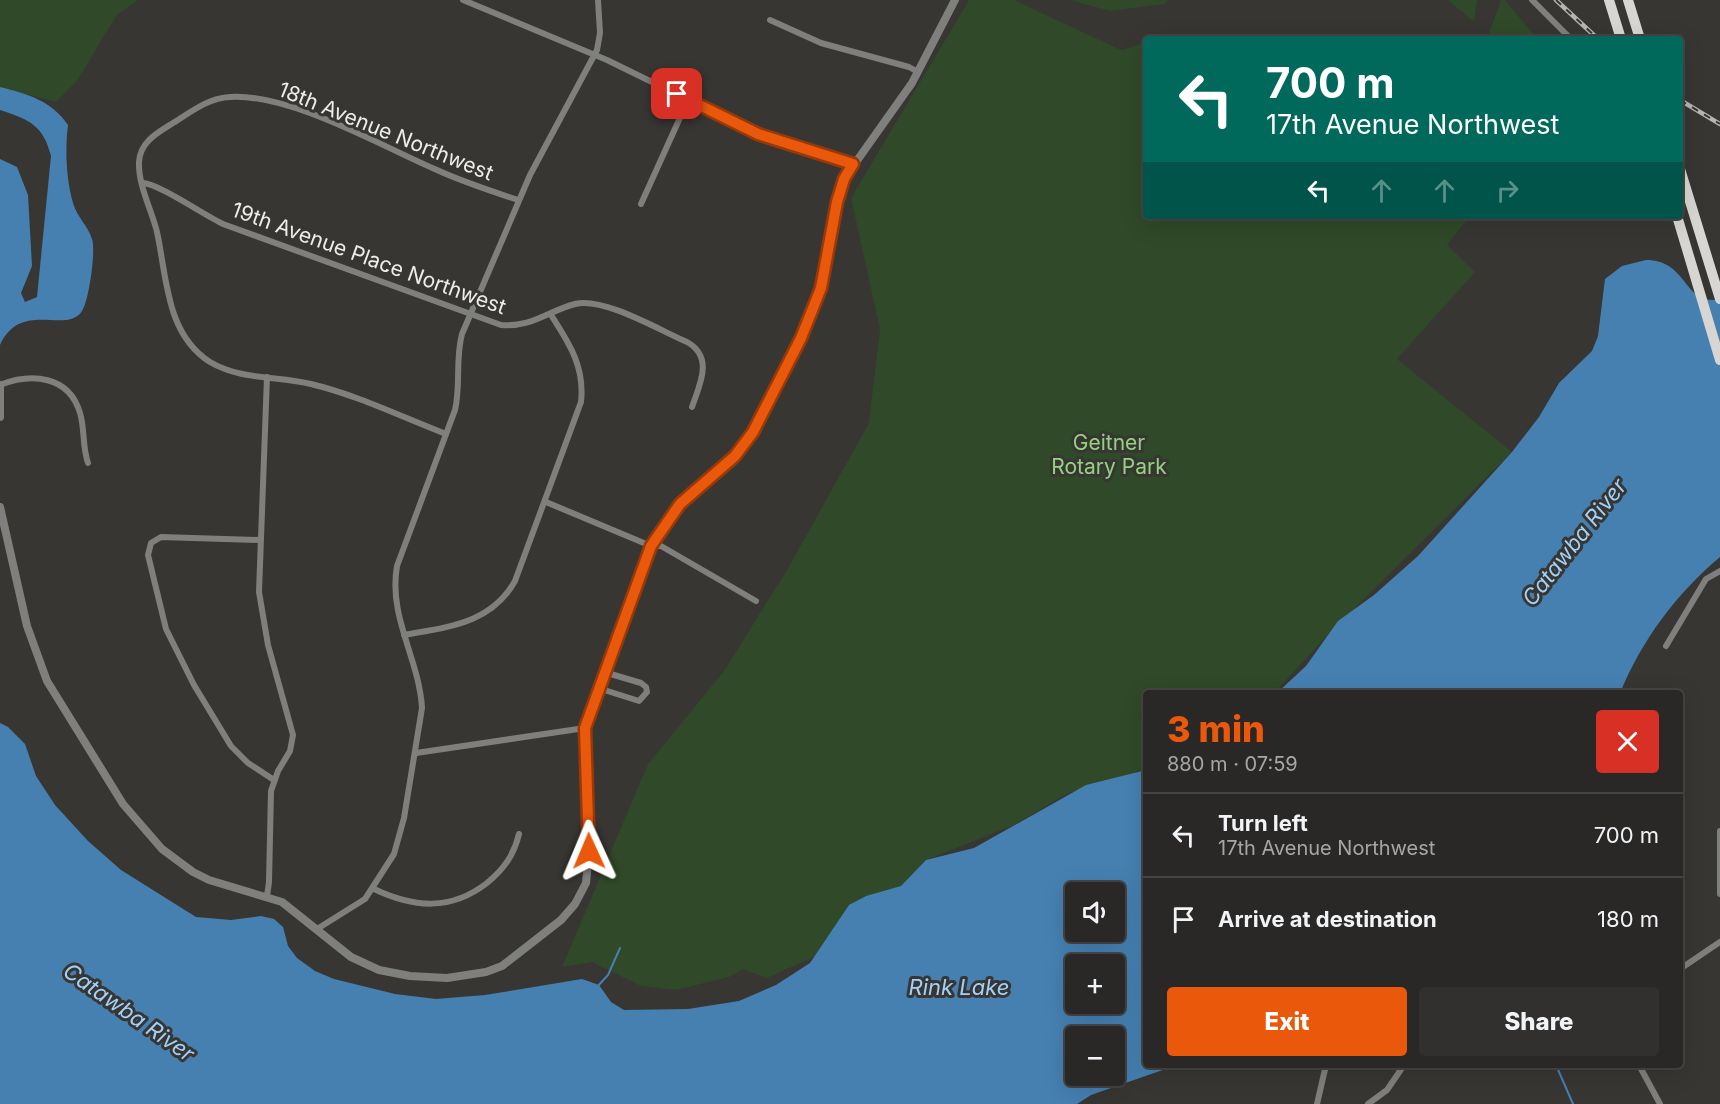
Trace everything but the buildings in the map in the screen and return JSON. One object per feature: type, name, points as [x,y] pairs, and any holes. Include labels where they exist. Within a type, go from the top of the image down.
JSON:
[{"type":"highway","points":[[1609,0],[1620,36]]},
{"type":"highway","points":[[1628,0],[1639,36]]},
{"type":"highway","points":[[1683,179],[1720,299]]},
{"type":"highway","points":[[1678,219],[1720,360]]},
{"type":"street","points":[[463,0],[593,55],[758,134],[853,164]]},
{"type":"street","points":[[317,929],[357,906],[374,889],[394,854],[400,835],[422,716],[421,696],[395,605],[397,566],[447,434],[458,398],[459,345],[518,200],[599,43],[598,0]]},
{"type":"street","points":[[0,507],[27,626],[37,658],[58,701],[123,804],[146,833],[177,862],[209,880],[267,896],[291,908],[351,957],[391,974],[447,978],[486,972],[502,966],[561,920],[575,904],[586,883],[589,844],[585,728],[651,546],[680,504],[735,456],[753,432],[801,338],[821,288],[837,202],[844,179],[918,72],[955,0]]},
{"type":"street","points":[[1532,0],[1568,36]]},
{"type":"street","points":[[770,20],[821,43],[909,67],[918,72]]},
{"type":"street","name":"18th Avenue Northwest","points":[[143,183],[139,165],[143,148],[150,138],[205,104],[221,98],[239,97],[275,103],[307,113],[439,171],[518,200]]},
{"type":"street","points":[[641,204],[688,100]]},
{"type":"street","points":[[143,183],[160,246],[172,310],[191,346],[219,366],[239,373],[326,388],[447,434]]},
{"type":"street","name":"19th Avenue Place Northwest","points":[[143,183],[156,186],[198,212],[223,224],[404,287],[470,315],[513,326],[532,323],[577,304],[597,304],[691,344],[701,355],[704,369],[692,407]]},
{"type":"street","points":[[404,635],[473,620],[494,608],[514,581],[575,423],[582,391],[576,356],[551,315]]},
{"type":"street","points":[[0,417],[0,385],[24,377],[51,381],[64,389],[80,412],[83,445],[88,463]]},
{"type":"street","points":[[267,377],[259,592],[261,615],[293,735],[290,751],[274,780],[271,791],[270,882],[267,896]]},
{"type":"street","points":[[546,502],[651,546],[662,546],[756,601]]},
{"type":"street","points":[[260,540],[161,537],[151,543],[148,555],[166,629],[174,648],[231,746],[248,763],[274,780]]},
{"type":"street","points":[[1666,646],[1706,579],[1720,571]]},
{"type":"street","points":[[598,688],[639,701],[647,692],[646,687],[641,683],[604,672]]},
{"type":"street","points":[[416,753],[585,728]]},
{"type":"street","points":[[1720,831],[1720,894]]},
{"type":"street","points":[[374,889],[406,901],[446,903],[465,898],[500,873],[513,853],[519,834]]},
{"type":"street","points":[[1683,967],[1720,942]]},
{"type":"street","points":[[1317,1104],[1325,1068]]},
{"type":"street","points":[[1368,1104],[1387,1090],[1402,1068]]},
{"type":"street","points":[[1641,1068],[1660,1104]]},
{"type":"green space","points":[[0,0],[138,0],[116,16],[77,81],[56,102],[0,87]]},
{"type":"green space","name":"Geitner Rotary Park","points":[[969,0],[1014,0],[1121,50],[1143,44],[1143,219],[1468,219],[1447,245],[1475,272],[1397,359],[1512,452],[1324,639],[1277,690],[1143,690],[1143,770],[1066,794],[1014,825],[926,860],[901,886],[849,905],[818,955],[767,978],[743,969],[729,977],[676,990],[641,986],[592,962],[562,967],[648,764],[724,671],[787,570],[869,423],[880,329],[851,198]]},
{"type":"green space","points":[[1070,0],[1168,0],[1165,4],[1110,11]]},
{"type":"green space","points":[[1448,0],[1477,0],[1474,21],[1473,21]]},
{"type":"green space","points":[[1501,0],[1505,0],[1535,36],[1488,36]]},
{"type":"water","points":[[0,87],[47,104],[68,125],[69,184],[75,208],[92,239],[93,253],[89,287],[82,311],[66,320],[31,320],[20,324],[9,331],[0,345],[0,159],[17,167],[28,195],[32,266],[21,293],[25,302],[37,297],[51,156],[44,137],[34,125],[0,110]]},
{"type":"water","name":"Catawba River","points":[[1646,260],[1660,262],[1679,274],[1699,296],[1708,300],[1720,299],[1720,557],[1689,586],[1662,619],[1639,655],[1621,690],[1280,690],[1306,666],[1338,621],[1374,595],[1418,556],[1512,452],[1539,417],[1559,383],[1592,351],[1598,336],[1605,279],[1622,266]]},
{"type":"water","name":"Rink Lake","points":[[0,723],[8,727],[25,744],[36,776],[55,805],[88,841],[121,870],[196,917],[231,920],[261,916],[274,919],[283,927],[288,946],[297,958],[315,971],[334,979],[395,994],[436,999],[485,995],[582,979],[599,985],[611,1002],[624,1010],[688,1009],[739,1001],[776,985],[810,963],[849,905],[866,896],[901,886],[926,860],[974,848],[1086,785],[1143,771],[1143,1068],[1168,1068],[1125,1083],[1125,1026],[1065,1026],[1065,1086],[1117,1086],[1091,1095],[1077,1104],[0,1104]]},
{"type":"waterway","points":[[597,987],[608,975],[620,948]]},
{"type":"waterway","points":[[1557,1068],[1573,1104]]},
{"type":"railway","points":[[1556,0],[1595,36]]},
{"type":"railway","points":[[1683,102],[1720,124]]},
{"type":"route","points":[[589,851],[585,728],[651,546],[662,526],[680,504],[735,456],[753,432],[801,338],[815,305],[825,274],[837,202],[844,179],[853,164],[790,146],[758,134],[677,94]]}]
